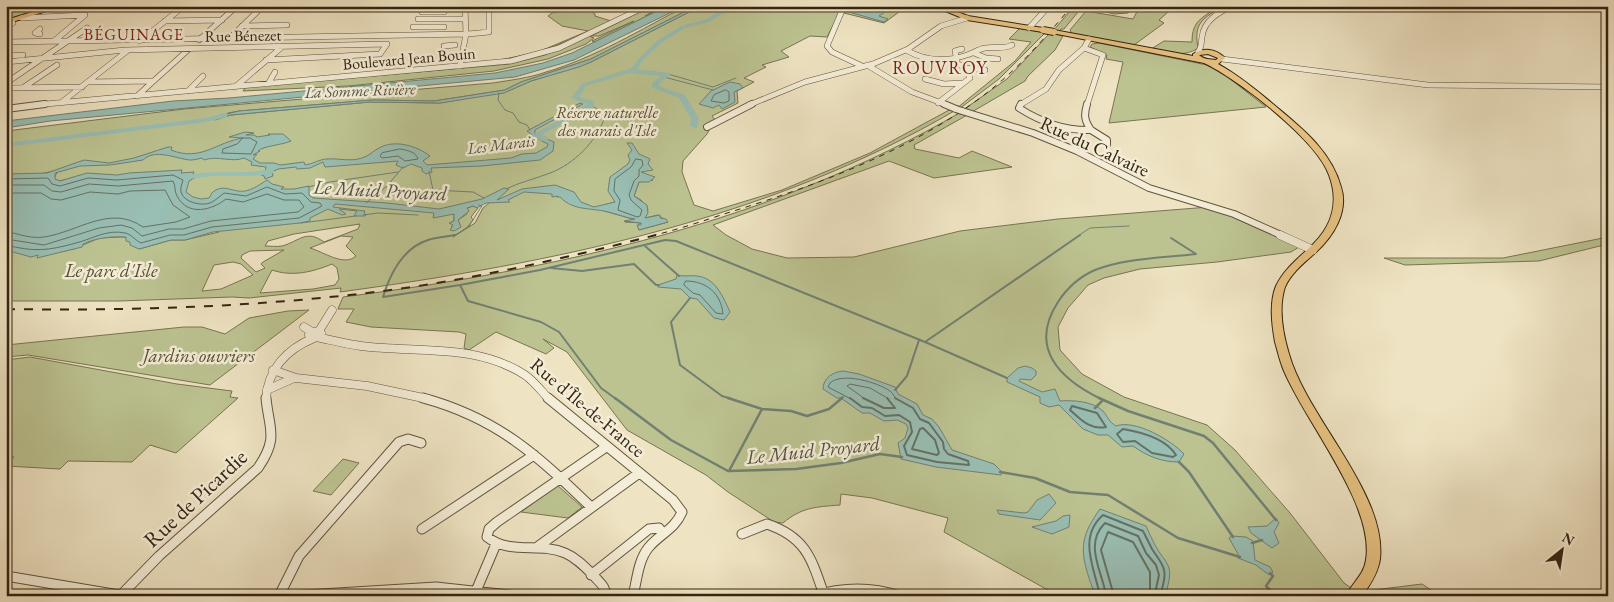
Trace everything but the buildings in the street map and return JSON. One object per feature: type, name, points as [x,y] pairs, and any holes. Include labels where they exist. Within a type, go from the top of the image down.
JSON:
[{"type":"main road","points":[[9,22],[59,6]]},
{"type":"main road","points":[[936,6],[968,18],[1163,52],[1221,60]]},
{"type":"main road","points":[[1200,57],[1216,54],[1229,74]]},
{"type":"main road","points":[[1200,57],[1229,74],[1305,134],[1329,164],[1337,182],[1339,205],[1331,227],[1282,284],[1277,297],[1277,312],[1283,351],[1289,371],[1360,497],[1371,525],[1374,550],[1373,560],[1365,581],[1353,596]]},
{"type":"street","points":[[62,102],[184,6]]},
{"type":"street","points":[[137,96],[237,6]]},
{"type":"street","points":[[220,48],[263,6]]},
{"type":"street","points":[[438,19],[448,6]]},
{"type":"street","points":[[460,66],[466,34],[465,6]]},
{"type":"street","points":[[6,42],[466,34],[489,32],[488,6]]},
{"type":"street","name":"Rue du Calvaire","points":[[844,6],[827,46],[832,52],[864,65],[903,88],[938,103],[1033,133],[1076,151],[1149,188],[1234,214],[1313,250]]},
{"type":"street","points":[[1029,28],[1049,6]]},
{"type":"street","points":[[1200,57],[1202,47],[1201,35],[1204,26],[1221,11],[1233,6]]},
{"type":"street","name":"Boulevard Jean Bouin","points":[[6,109],[62,102],[511,61],[564,46],[623,17],[637,8]]},
{"type":"street","points":[[422,12],[444,12]]},
{"type":"street","points":[[21,18],[85,15],[54,41]]},
{"type":"street","points":[[418,19],[465,18]]},
{"type":"street","points":[[707,127],[727,115],[786,89],[818,77],[864,65],[906,50],[941,26],[968,18]]},
{"type":"street","points":[[438,34],[449,19]]},
{"type":"street","points":[[165,21],[222,20]]},
{"type":"street","points":[[6,27],[13,23],[9,22]]},
{"type":"street","points":[[242,26],[289,23],[264,47]]},
{"type":"street","points":[[413,27],[444,27]]},
{"type":"street","points":[[6,83],[86,28]]},
{"type":"street","points":[[1201,35],[1207,46],[1216,54]]},
{"type":"street","points":[[1089,39],[1084,48],[1059,70],[1046,89],[1019,106],[1020,110],[1048,123],[1081,130],[1091,130]]},
{"type":"street","points":[[982,42],[985,48]]},
{"type":"street","name":"Rue Bénezet","points":[[6,62],[128,50],[386,44],[380,54],[266,60]]},
{"type":"street","points":[[444,46],[455,45]]},
{"type":"street","points":[[906,50],[923,58],[957,60],[985,48],[1006,48],[1012,45]]},
{"type":"street","points":[[235,86],[282,47]]},
{"type":"street","points":[[1084,48],[1103,55],[1091,98],[1087,102],[1084,115],[1086,123],[1091,130],[1107,140],[1106,144]]},
{"type":"street","points":[[938,103],[970,76],[966,68],[957,60],[955,51],[962,49]]},
{"type":"street","points":[[974,53],[986,58],[998,59]]},
{"type":"street","points":[[6,56],[23,55]]},
{"type":"street","points":[[1221,60],[1428,85],[1608,87]]},
{"type":"street","points":[[24,88],[57,65]]},
{"type":"street","points":[[966,68],[985,70]]},
{"type":"street","points":[[268,84],[275,72]]},
{"type":"street","points":[[6,75],[20,74]]},
{"type":"street","points":[[188,91],[203,76]]},
{"type":"street","points":[[925,79],[944,84],[964,83]]},
{"type":"street","points":[[88,82],[152,81]]},
{"type":"street","points":[[6,88],[82,87]]},
{"type":"street","points":[[1033,133],[1048,123]]},
{"type":"street","points":[[304,327],[315,334],[332,310]]},
{"type":"street","name":"Rue d'Île-de-France","points":[[315,334],[328,339],[361,346],[449,351],[487,358],[500,362],[526,376],[552,402],[673,500],[682,512],[680,520],[644,554],[632,596]]},
{"type":"street","name":"Rue de Picardie","points":[[123,596],[164,550],[258,468],[268,454],[273,434],[267,410],[267,390],[274,370],[287,353],[315,334]]},
{"type":"street","points":[[274,370],[301,380],[351,383],[412,395],[475,416],[500,429],[534,455],[591,507]]},
{"type":"street","points":[[267,390],[294,378]]},
{"type":"street","points":[[279,596],[299,556],[399,442],[408,439],[422,443]]},
{"type":"street","points":[[606,447],[489,529],[487,537],[496,544],[560,551],[570,556],[591,575],[606,590],[606,596]]},
{"type":"street","points":[[422,529],[534,455]]},
{"type":"street","points":[[536,548],[638,472]]},
{"type":"street","points":[[742,534],[767,524],[779,528],[799,542],[810,555],[818,594],[857,586],[878,588],[899,596]]},
{"type":"street","points":[[591,575],[649,529],[659,528],[663,534]]},
{"type":"street","points":[[476,592],[496,544]]},
{"type":"street","points":[[6,576],[123,596]]},
{"type":"street","points":[[288,596],[436,587],[519,596]]},
{"type":"green space","points":[[6,6],[56,6],[6,21]]},
{"type":"green space","points":[[583,6],[595,14],[595,16],[611,21],[568,40],[541,51],[588,31],[562,26],[548,16],[552,13]]},
{"type":"green space","points":[[652,6],[663,6],[645,16],[667,6],[595,42],[592,41],[634,21],[599,36],[591,36]]},
{"type":"green space","name":"Réserve naturelle des marais d'Isle","points":[[686,6],[696,6],[591,59],[521,82],[505,90],[434,101],[373,100],[239,111],[228,113],[222,117],[370,102],[440,103],[508,91],[531,81],[591,62],[701,6],[841,6],[841,10],[827,37],[810,36],[781,51],[789,57],[762,65],[766,67],[744,78],[754,82],[737,91],[738,103],[712,116],[715,120],[707,134],[683,161],[682,172],[694,205],[713,211],[782,190],[870,153],[951,109],[956,110],[884,148],[810,181],[735,208],[579,251],[500,267],[340,292],[341,288],[249,298],[6,301],[6,250],[39,255],[74,249],[99,238],[121,237],[126,237],[139,249],[171,240],[185,240],[219,232],[65,180],[57,181],[54,179],[58,170],[36,175],[6,174],[6,131],[184,109],[493,83],[520,79],[582,59]],"holes":[[[653,180],[639,182],[634,196],[641,200],[648,209],[645,218],[658,215],[668,222],[639,230],[638,225],[641,223],[625,222],[636,220],[601,210],[604,205],[615,202],[609,183]],[[490,202],[483,208],[475,223],[453,237],[469,226],[473,220],[471,217],[478,208],[473,206],[465,209],[467,214],[458,220],[460,225],[451,227],[454,225],[451,222],[454,221],[454,214],[475,204]],[[360,224],[358,229],[324,242],[318,238],[308,236],[282,246],[265,246],[268,241],[294,234]],[[341,236],[353,237],[346,246],[356,256],[346,260],[334,258],[310,248]],[[284,250],[263,262],[261,264],[265,268],[256,272],[241,258],[242,255],[250,251]],[[233,262],[241,264],[253,275],[221,289],[202,291],[214,265]],[[332,264],[337,268],[339,279],[335,285],[313,289],[260,293],[272,270],[302,273]]]},
{"type":"green space","points":[[846,6],[910,6],[884,23],[844,13]]},
{"type":"green space","points":[[1074,6],[1083,6],[1064,29],[1061,29],[1059,32],[1053,31]]},
{"type":"green space","points":[[1083,6],[1141,6],[1168,12],[1159,20],[1164,23],[1134,45],[1069,34],[1070,30],[1086,11],[1133,19],[1138,10],[1114,14]]},
{"type":"green space","points":[[1217,7],[1220,8],[1203,20],[1198,28],[1198,48],[1181,54],[1151,49],[1164,41],[1192,42],[1192,35],[1196,24]]},
{"type":"green space","points":[[1020,28],[1045,33],[999,79],[959,109],[957,108],[1015,61],[1031,42],[1009,39]]},
{"type":"green space","points":[[1050,33],[1063,36],[1055,50],[1025,81],[970,113],[963,110],[1007,79]]},
{"type":"green space","points":[[589,36],[594,38],[586,44],[548,59],[494,71],[348,86],[243,91],[246,87],[510,64],[545,55]]},
{"type":"green space","points":[[1099,43],[1207,65],[1220,71],[1266,107],[1109,123],[1123,62],[1106,59],[1107,55],[1090,47],[1092,44]]},
{"type":"green space","points":[[961,112],[969,114],[914,145],[915,149],[959,158],[972,151],[1012,167],[934,178],[889,161],[713,225],[726,235],[752,249],[787,258],[854,257],[960,231],[1058,219],[1209,207],[1251,223],[1299,247],[1291,252],[1217,262],[1140,269],[1104,278],[1088,285],[1068,308],[1058,327],[1060,350],[1082,374],[1124,397],[1207,425],[1235,450],[1290,513],[1344,583],[1357,592],[1422,584],[1440,596],[1065,596],[1046,589],[944,532],[948,518],[872,498],[841,494],[840,505],[810,509],[797,514],[783,523],[774,522],[706,475],[627,430],[567,352],[543,339],[554,348],[546,354],[496,332],[469,350],[464,348],[466,334],[371,327],[346,322],[354,309],[338,309],[343,297],[504,272],[583,255],[662,235],[740,211],[816,183],[890,150]]},
{"type":"green space","points":[[1608,237],[1608,244],[1539,261],[1405,265],[1384,258],[1503,258]]},
{"type":"green space","name":"Jardins ouvriers","points":[[309,310],[210,385],[28,355],[6,357],[6,345],[184,327],[202,327],[225,334],[249,318],[288,311]]},
{"type":"green space","points":[[30,357],[177,384],[232,391],[230,397],[238,398],[176,453],[150,445],[132,462],[68,461],[60,469],[6,466],[14,457],[6,456],[6,360]]},
{"type":"green space","points":[[343,459],[359,463],[331,495],[313,491]]},
{"type":"green space","points":[[557,485],[582,507],[568,518],[521,512]]},
{"type":"water","points":[[667,6],[684,6],[574,60],[515,77],[50,121],[6,128],[6,121],[173,101],[229,98],[495,73],[543,63],[572,53]]},
{"type":"water","points":[[696,6],[701,6],[591,62],[531,81],[504,93],[440,103],[370,102],[231,115],[215,120],[211,118],[239,111],[373,100],[434,101],[505,90],[521,82],[591,59]]},
{"type":"water","points":[[849,6],[884,9],[885,12],[879,16],[888,19],[884,22],[849,12]]},
{"type":"water","points":[[730,82],[740,84],[743,88],[734,92],[735,102],[722,109],[719,105],[713,108],[699,104],[711,91]]},
{"type":"water","points":[[580,103],[583,104],[535,130],[535,134],[554,142],[553,151],[540,160],[482,166],[431,168],[432,172],[426,174],[422,171],[422,168],[411,164],[403,168],[396,165],[398,161],[325,167],[323,162],[310,168],[278,169],[272,172],[273,176],[265,179],[264,176],[259,174],[265,172],[266,167],[251,165],[252,162],[244,158],[234,160],[214,158],[204,160],[202,158],[190,160],[160,154],[143,160],[110,165],[80,166],[55,173],[55,179],[60,181],[87,173],[117,175],[182,170],[181,173],[194,172],[192,177],[196,177],[189,181],[186,192],[193,197],[201,199],[209,198],[212,192],[217,189],[225,188],[245,191],[267,180],[272,184],[284,187],[281,189],[309,186],[309,195],[313,198],[439,209],[482,199],[504,188],[509,189],[497,200],[522,189],[555,185],[574,192],[581,202],[594,207],[615,202],[608,191],[610,177],[628,164],[630,160],[628,155],[632,150],[627,143],[632,143],[639,154],[650,159],[648,164],[653,170],[641,172],[655,177],[649,182],[639,182],[634,196],[647,205],[648,213],[645,218],[660,215],[660,218],[666,219],[668,222],[639,230],[637,225],[641,225],[641,223],[624,221],[635,219],[571,205],[558,196],[552,197],[552,194],[524,192],[508,200],[510,202],[486,203],[477,208],[473,206],[467,208],[469,211],[458,220],[461,227],[454,231],[450,230],[453,225],[449,223],[454,221],[454,214],[433,218],[434,213],[335,204],[333,207],[365,211],[366,215],[354,216],[357,211],[339,209],[346,214],[342,215],[328,209],[310,218],[310,221],[213,232],[185,240],[171,240],[139,249],[130,245],[130,242],[126,241],[126,237],[109,237],[88,242],[83,244],[82,247],[37,258],[38,255],[31,257],[6,250],[6,174],[47,173],[84,160],[109,163],[134,158],[168,147],[172,147],[171,150],[182,153],[200,153],[243,138],[229,137],[245,132],[254,133],[246,135],[257,137],[270,135],[268,134],[283,134],[291,141],[260,149],[258,151],[260,151],[253,155],[257,154],[253,159],[260,163],[280,165],[304,162],[305,165],[327,159],[358,159],[385,145],[392,144],[406,145],[425,152],[430,156],[423,161],[427,165],[511,158],[522,154],[536,153],[547,147],[548,144],[527,131]]},
{"type":"water","points":[[677,275],[704,278],[714,284],[730,312],[724,320],[714,318],[697,299],[690,298],[681,289],[658,287],[658,285],[676,279]]},
{"type":"water","points":[[1025,366],[1036,371],[1036,375],[1031,380],[1020,379],[1019,381],[1042,392],[1055,389],[1060,401],[1076,401],[1094,405],[1103,411],[1116,426],[1133,425],[1152,432],[1171,443],[1184,454],[1179,462],[1160,460],[1133,446],[1122,447],[1108,435],[1098,435],[1083,429],[1059,405],[1049,407],[1040,403],[1040,397],[1007,382],[1007,378],[1018,368]]},
{"type":"water","points":[[843,371],[859,374],[895,387],[898,394],[917,404],[923,415],[932,419],[939,427],[952,450],[994,464],[1002,472],[1001,475],[936,467],[901,459],[898,443],[905,438],[908,428],[906,424],[897,420],[884,421],[870,413],[862,413],[841,398],[837,398],[823,389],[823,385],[829,376]]},
{"type":"water","points":[[1049,494],[1056,503],[1040,520],[999,514],[997,510],[1028,512],[1037,500]]},
{"type":"water","points":[[1100,509],[1146,526],[1168,565],[1170,574],[1167,589],[1172,596],[1096,596],[1091,585],[1083,550],[1089,526]]},
{"type":"water","points":[[1070,515],[1069,527],[1052,534],[1032,527],[1056,521],[1063,516]]},
{"type":"water","points":[[1276,518],[1279,523],[1274,532],[1279,543],[1272,548],[1251,533],[1248,527],[1267,526]]},
{"type":"water","points":[[1232,536],[1246,537],[1253,541],[1255,560],[1270,567],[1273,572],[1269,575],[1256,565],[1238,558],[1238,554],[1229,538]]},
{"type":"waterway","name":"Les Marais","points":[[545,139],[534,136],[591,105],[591,103],[575,98],[584,85],[634,69],[641,59],[659,42],[683,27],[707,21],[733,6]]},
{"type":"waterway","points":[[631,71],[668,74],[655,83],[655,87],[682,97],[695,119],[694,126]]},
{"type":"waterway","name":"Les Marais","points":[[668,74],[713,87],[736,78]]},
{"type":"waterway","name":"Les Marais","points":[[664,77],[713,90]]},
{"type":"waterway","points":[[499,93],[498,100],[505,110],[513,113],[519,122],[527,125],[530,130]]},
{"type":"waterway","name":"Les Marais","points":[[506,189],[559,169],[576,158],[596,135],[605,117],[603,113],[591,105]]},
{"type":"waterway","name":"La Somme Rivière","points":[[6,145],[206,120],[224,115]]},
{"type":"waterway","points":[[366,203],[387,186],[403,167]]},
{"type":"waterway","points":[[184,176],[254,174],[270,171]]},
{"type":"waterway","name":"Les Marais","points":[[429,171],[433,190],[473,192],[484,198]]},
{"type":"waterway","points":[[308,187],[398,172]]},
{"type":"waterway","name":"Le Muid Proyard","points":[[451,236],[462,232],[469,225],[482,206],[479,205]]},
{"type":"waterway","points":[[363,215],[378,213],[418,215]]},
{"type":"waterway","points":[[301,223],[356,216]]},
{"type":"waterway","points":[[1078,236],[1090,228],[1129,226]]},
{"type":"waterway","points":[[925,342],[1080,235]]},
{"type":"waterway","name":"Le Muid Proyard","points":[[451,236],[428,240],[411,249],[394,271],[383,297],[460,285]]},
{"type":"waterway","points":[[1100,398],[1073,382],[1061,372],[1053,360],[1048,348],[1046,334],[1050,319],[1065,292],[1084,276],[1095,270],[1119,263],[1196,254],[1171,238]]},
{"type":"waterway","points":[[460,285],[540,270],[665,240],[676,241],[925,342]]},
{"type":"waterway","points":[[645,246],[679,276]]},
{"type":"waterway","points":[[551,268],[582,271],[634,264],[656,285],[659,285]]},
{"type":"waterway","name":"Le Muid Proyard","points":[[460,285],[468,301],[541,322],[559,332],[601,388],[616,399]]},
{"type":"waterway","points":[[690,298],[671,322],[680,365],[722,396],[732,399]]},
{"type":"waterway","points":[[895,390],[907,376],[919,340]]},
{"type":"waterway","points":[[925,342],[1007,378]]},
{"type":"waterway","name":"Le Muid Proyard","points":[[615,398],[671,440],[729,471]]},
{"type":"waterway","points":[[728,398],[762,409]]},
{"type":"waterway","points":[[762,409],[791,411],[807,416],[829,409],[842,398]]},
{"type":"waterway","points":[[1100,398],[1128,411],[1204,436],[1213,443],[1276,520]]},
{"type":"waterway","points":[[1095,408],[1103,400]]},
{"type":"waterway","points":[[729,471],[762,409]]},
{"type":"waterway","name":"Le Muid Proyard","points":[[729,471],[796,469],[841,463],[880,454],[902,457]]},
{"type":"waterway","points":[[1179,462],[1189,472],[1233,537]]},
{"type":"waterway","name":"Le Muid Proyard","points":[[1000,472],[1035,478],[1070,492],[1108,495],[1178,538],[1240,557]]},
{"type":"waterway","points":[[1252,543],[1262,540]]},
{"type":"waterway","name":"Le Muid Proyard","points":[[1270,573],[1273,576],[1266,586],[1276,596]]},
{"type":"railway","points":[[651,236],[760,203],[832,177],[903,145],[969,106],[999,83],[1028,56],[1072,6]]},
{"type":"railway","points":[[6,309],[194,307],[289,301],[383,291],[486,274],[554,260],[656,235]]},
{"type":"district","name":"BÉGUINAGE","points":[[134,34]]},
{"type":"district","name":"ROUVROY","points":[[940,68]]},
{"type":"park label","name":"Le parc d'Isle","points":[[111,270]]}]
